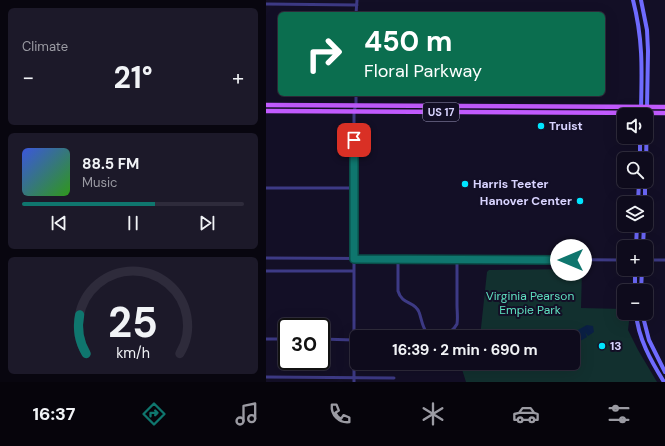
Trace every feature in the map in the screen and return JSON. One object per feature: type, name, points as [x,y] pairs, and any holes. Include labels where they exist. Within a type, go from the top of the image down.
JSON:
[{"type":"main road","points":[[633,0],[640,31],[642,50],[641,107]]},
{"type":"main road","points":[[641,0],[648,41],[647,107]]},
{"type":"main road","name":"US 17","points":[[266,104],[665,107]]},
{"type":"main road","name":"US 17","points":[[266,111],[617,114]]},
{"type":"main road","name":"US 17","points":[[653,113],[665,113]]},
{"type":"main road","points":[[637,320],[645,347],[664,382]]},
{"type":"main road","points":[[644,320],[649,340],[665,372]]},
{"type":"street","points":[[356,12],[357,0]]},
{"type":"street","points":[[266,4],[357,5]]},
{"type":"street","points":[[354,330],[353,188],[354,111],[356,96]]},
{"type":"street","points":[[266,188],[353,188]]},
{"type":"street","points":[[266,258],[617,260]]},
{"type":"street","points":[[398,259],[398,291],[400,296],[404,301],[418,310],[422,324],[426,331],[431,335],[438,336],[449,333],[457,324],[457,259]]},
{"type":"street","points":[[653,260],[665,260]]},
{"type":"street","points":[[266,271],[354,271]]},
{"type":"street","points":[[266,339],[278,339]]},
{"type":"street","points":[[330,339],[350,340]]},
{"type":"street","points":[[354,370],[354,382]]},
{"type":"street","points":[[266,377],[394,378]]},
{"type":"green space","name":"Virginia Pearson Empie Park","points":[[582,269],[581,308],[617,309],[617,320],[629,320],[628,330],[657,382],[466,382],[462,370],[580,370],[580,330],[481,330],[487,272],[489,270]]},
{"type":"water","points":[[587,325],[593,326],[594,332],[588,336],[585,332],[587,337],[580,341],[580,330],[578,330]]},
{"type":"place","name":"Truist","points":[[541,126]]},
{"type":"place","name":"Harris Teeter","points":[[465,184]]},
{"type":"place","name":"Hanover Center","points":[[580,201]]},
{"type":"place","name":"13","points":[[602,346]]},
{"type":"route","points":[[354,140],[354,259],[571,260]]}]
